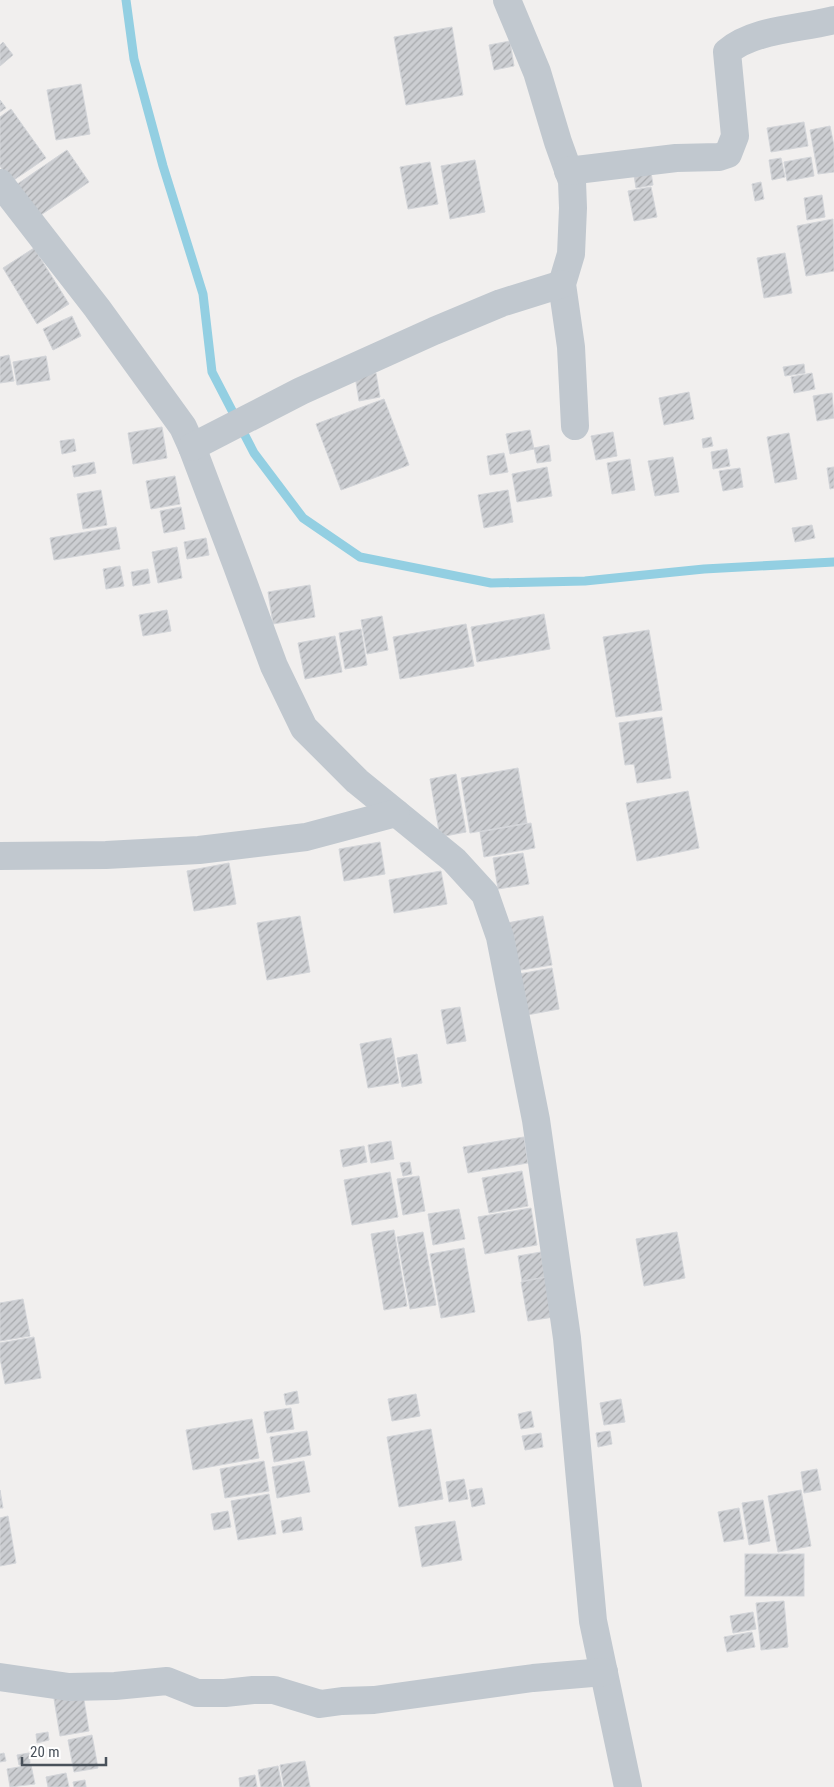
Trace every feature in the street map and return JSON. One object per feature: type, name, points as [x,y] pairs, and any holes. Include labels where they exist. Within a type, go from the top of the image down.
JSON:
[{"type":"street","points":[[506,0],[537,72],[572,181],[571,254],[562,284],[571,347],[575,426]]},
{"type":"street","points":[[568,171],[676,158],[719,158],[728,154],[735,136],[727,52],[734,46],[767,34],[834,20]]},
{"type":"street","points":[[0,184],[102,316],[183,427],[201,442],[236,563],[274,666],[304,728],[357,782],[454,860],[485,894],[500,937],[536,1120],[567,1338],[594,1621],[628,1787]]},
{"type":"street","points":[[201,442],[302,391],[434,331],[501,303],[562,284]]},
{"type":"street","points":[[0,856],[106,855],[199,850],[306,837],[396,813]]},
{"type":"street","points":[[0,1677],[69,1686],[115,1686],[168,1680],[197,1693],[274,1690],[320,1704],[374,1700],[533,1678],[604,1672]]},
{"type":"building","points":[[452,27],[463,95],[406,105],[394,37]]},
{"type":"building","points":[[510,41],[514,66],[494,70],[489,45]]},
{"type":"building","points":[[3,42],[13,55],[0,66],[0,45]]},
{"type":"building","points":[[81,84],[90,134],[56,140],[47,90]]},
{"type":"building","points":[[0,100],[6,108],[0,112]]},
{"type":"building","points":[[11,109],[46,158],[11,182],[0,166],[0,117]]},
{"type":"building","points":[[804,122],[808,146],[771,152],[767,128]]},
{"type":"building","points":[[830,126],[834,146],[834,172],[818,174],[810,130]]},
{"type":"building","points":[[67,150],[89,182],[38,217],[16,185]]},
{"type":"building","points":[[811,157],[814,176],[787,181],[784,162]]},
{"type":"building","points":[[781,158],[785,177],[772,180],[769,160]]},
{"type":"building","points":[[475,160],[485,212],[450,219],[441,166]]},
{"type":"building","points":[[430,162],[438,204],[408,209],[400,167]]},
{"type":"building","points":[[650,166],[653,185],[636,188],[633,169]]},
{"type":"building","points":[[761,182],[764,199],[755,201],[752,184]]},
{"type":"building","points":[[651,187],[657,217],[634,221],[628,191]]},
{"type":"building","points":[[822,195],[825,217],[807,220],[804,198]]},
{"type":"building","points":[[833,219],[834,271],[806,276],[797,226]]},
{"type":"building","points":[[34,248],[69,304],[37,324],[3,268]]},
{"type":"building","points":[[785,253],[792,293],[764,298],[757,258]]},
{"type":"building","points":[[72,316],[81,336],[53,350],[43,329]]},
{"type":"building","points":[[9,355],[14,381],[0,383],[0,357]]},
{"type":"building","points":[[46,356],[50,380],[17,385],[13,362]]},
{"type":"building","points":[[804,364],[805,373],[785,376],[783,367]]},
{"type":"building","points":[[376,373],[380,397],[359,401],[355,376]]},
{"type":"building","points":[[812,373],[815,389],[794,393],[791,377]]},
{"type":"building","points":[[689,392],[694,419],[664,425],[659,398]]},
{"type":"building","points":[[832,393],[834,418],[817,421],[813,396]]},
{"type":"building","points":[[384,399],[409,465],[341,490],[316,424]]},
{"type":"building","points":[[162,427],[167,458],[133,464],[128,433]]},
{"type":"building","points":[[530,430],[534,449],[510,454],[506,434]]},
{"type":"building","points":[[613,432],[617,456],[596,460],[591,436]]},
{"type":"building","points":[[789,433],[797,479],[775,483],[767,437]]},
{"type":"building","points":[[711,437],[713,446],[703,448],[702,439]]},
{"type":"building","points":[[74,439],[76,451],[62,454],[60,441]]},
{"type":"building","points":[[549,445],[551,461],[537,463],[534,448]]},
{"type":"building","points":[[727,449],[730,466],[713,469],[711,452]]},
{"type":"building","points":[[504,453],[508,472],[490,475],[487,456]]},
{"type":"building","points":[[673,457],[679,492],[655,496],[648,461]]},
{"type":"building","points":[[630,459],[635,490],[612,494],[607,463]]},
{"type":"building","points":[[94,462],[96,473],[74,477],[72,466]]},
{"type":"building","points":[[547,467],[552,496],[517,502],[512,474]]},
{"type":"building","points":[[834,467],[834,488],[830,489],[827,468]]},
{"type":"building","points":[[740,468],[743,487],[723,491],[719,471]]},
{"type":"building","points":[[175,476],[180,504],[151,509],[146,481]]},
{"type":"building","points":[[101,490],[107,525],[83,529],[77,494]]},
{"type":"building","points":[[508,490],[513,522],[484,528],[478,495]]},
{"type":"building","points":[[181,507],[185,529],[164,533],[160,511]]},
{"type":"building","points":[[812,525],[815,538],[795,542],[792,528]]},
{"type":"building","points":[[116,527],[120,549],[54,560],[50,538]]},
{"type":"building","points":[[206,538],[209,555],[187,559],[184,542]]},
{"type":"building","points":[[177,547],[182,578],[158,583],[152,552]]},
{"type":"building","points":[[120,566],[124,586],[106,589],[103,569]]},
{"type":"building","points":[[148,569],[150,583],[133,586],[131,572]]},
{"type":"building","points":[[310,585],[315,617],[273,624],[268,592]]},
{"type":"building","points":[[167,610],[171,631],[143,636],[139,615]]},
{"type":"building","points":[[544,614],[550,649],[477,662],[471,627]]},
{"type":"building","points":[[382,616],[388,650],[367,654],[361,620]]},
{"type":"building","points":[[466,624],[474,666],[400,679],[393,637]]},
{"type":"building","points":[[361,629],[367,665],[345,669],[339,633]]},
{"type":"building","points":[[649,630],[662,710],[616,717],[603,637]]},
{"type":"building","points":[[335,636],[342,672],[305,679],[298,643]]},
{"type":"building","points":[[662,717],[671,778],[637,783],[634,764],[625,765],[619,723]]},
{"type":"building","points":[[518,768],[527,823],[470,833],[461,778]]},
{"type":"building","points":[[456,774],[466,832],[440,837],[430,779]]},
{"type":"building","points":[[688,791],[699,848],[637,861],[626,803]]},
{"type":"building","points":[[531,823],[535,848],[484,857],[480,832]]},
{"type":"building","points":[[380,842],[385,874],[344,881],[339,849]]},
{"type":"building","points":[[523,853],[529,884],[498,889],[493,858]]},
{"type":"building","points":[[229,863],[236,904],[194,911],[187,871]]},
{"type":"building","points":[[441,871],[447,904],[394,913],[389,880]]},
{"type":"building","points":[[300,916],[310,972],[267,980],[257,923]]},
{"type":"building","points":[[543,916],[552,965],[515,971],[507,923]]},
{"type":"building","points":[[552,968],[559,1009],[527,1015],[519,974]]},
{"type":"building","points":[[460,1007],[466,1041],[447,1044],[441,1010]]},
{"type":"building","points":[[391,1038],[399,1083],[368,1088],[360,1044]]},
{"type":"building","points":[[417,1054],[422,1083],[402,1087],[397,1058]]},
{"type":"building","points":[[524,1137],[528,1163],[468,1173],[463,1147]]},
{"type":"building","points":[[391,1141],[394,1159],[371,1163],[368,1145]]},
{"type":"building","points":[[364,1146],[367,1162],[343,1167],[340,1150]]},
{"type":"building","points":[[410,1162],[412,1174],[403,1176],[400,1163]]},
{"type":"building","points":[[522,1171],[528,1206],[489,1213],[482,1178]]},
{"type":"building","points":[[390,1172],[398,1217],[352,1225],[344,1180]]},
{"type":"building","points":[[419,1176],[425,1211],[403,1215],[397,1179]]},
{"type":"building","points":[[531,1208],[537,1245],[485,1254],[478,1217]]},
{"type":"building","points":[[459,1209],[465,1239],[433,1245],[428,1214]]},
{"type":"building","points":[[394,1230],[407,1306],[384,1310],[371,1234]]},
{"type":"building","points":[[423,1232],[436,1305],[410,1309],[397,1237]]},
{"type":"building","points":[[677,1232],[685,1278],[644,1286],[636,1239]]},
{"type":"building","points":[[464,1248],[475,1312],[441,1318],[430,1254]]},
{"type":"building","points":[[541,1252],[545,1277],[522,1281],[518,1256]]},
{"type":"building","points":[[547,1277],[554,1317],[528,1321],[521,1282]]},
{"type":"building","points":[[23,1299],[30,1336],[0,1341],[0,1303]]},
{"type":"building","points":[[34,1337],[41,1378],[5,1384],[0,1358],[0,1343]]},
{"type":"building","points":[[297,1391],[299,1403],[286,1405],[284,1394]]},
{"type":"building","points":[[416,1394],[420,1416],[392,1421],[388,1399]]},
{"type":"building","points":[[621,1399],[625,1422],[604,1425],[600,1403]]},
{"type":"building","points":[[291,1408],[294,1429],[267,1433],[264,1412]]},
{"type":"building","points":[[531,1411],[534,1427],[521,1429],[518,1414]]},
{"type":"building","points":[[252,1419],[259,1458],[193,1470],[186,1430]]},
{"type":"building","points":[[431,1429],[443,1499],[399,1507],[387,1437]]},
{"type":"building","points":[[307,1431],[311,1455],[274,1462],[270,1437]]},
{"type":"building","points":[[610,1431],[612,1444],[598,1447],[596,1433]]},
{"type":"building","points":[[541,1433],[543,1447],[525,1450],[522,1436]]},
{"type":"building","points":[[264,1461],[269,1491],[225,1498],[220,1469]]},
{"type":"building","points":[[304,1461],[310,1492],[277,1498],[272,1467]]},
{"type":"building","points":[[817,1469],[821,1490],[804,1493],[801,1472]]},
{"type":"building","points":[[464,1479],[468,1499],[449,1502],[446,1482]]},
{"type":"building","points":[[482,1488],[485,1504],[472,1507],[469,1490]]},
{"type":"building","points":[[0,1490],[3,1508],[0,1508]]},
{"type":"building","points":[[801,1490],[811,1546],[778,1552],[768,1496]]},
{"type":"building","points":[[269,1494],[276,1534],[238,1540],[231,1501]]},
{"type":"building","points":[[763,1500],[770,1541],[749,1545],[742,1503]]},
{"type":"building","points":[[739,1508],[744,1539],[724,1542],[718,1512]]},
{"type":"building","points":[[228,1511],[231,1527],[214,1530],[211,1514]]},
{"type":"building","points":[[8,1516],[16,1563],[0,1566],[0,1518]]},
{"type":"building","points":[[301,1517],[303,1530],[283,1533],[281,1521]]},
{"type":"building","points":[[455,1521],[462,1560],[422,1567],[415,1527]]},
{"type":"building","points":[[745,1554],[804,1554],[804,1596],[745,1596]]},
{"type":"building","points":[[784,1601],[788,1647],[761,1650],[756,1603]]},
{"type":"building","points":[[753,1612],[756,1629],[733,1633],[730,1616]]},
{"type":"building","points":[[752,1632],[755,1647],[727,1652],[724,1637]]},
{"type":"building","points":[[83,1694],[89,1731],[60,1736],[54,1699]]},
{"type":"building","points":[[48,1732],[49,1740],[37,1743],[36,1734]]},
{"type":"building","points":[[92,1735],[98,1768],[74,1772],[68,1740]]},
{"type":"building","points":[[4,1753],[6,1761],[0,1762],[0,1754]]},
{"type":"building","points":[[29,1753],[30,1763],[19,1765],[17,1755]]},
{"type":"building","points":[[305,1761],[310,1787],[284,1787],[280,1765]]},
{"type":"building","points":[[31,1765],[35,1784],[10,1787],[7,1769]]},
{"type":"building","points":[[278,1766],[282,1787],[261,1787],[258,1770]]},
{"type":"building","points":[[66,1773],[69,1787],[48,1787],[46,1777]]},
{"type":"building","points":[[255,1775],[257,1787],[240,1787],[239,1778]]},
{"type":"building","points":[[85,1780],[86,1787],[74,1787],[73,1782]]},
{"type":"waterway","points":[[126,0],[134,59],[163,166],[203,294],[212,372],[254,453],[303,518],[360,557],[491,583],[585,581],[704,569],[834,562]]}]
